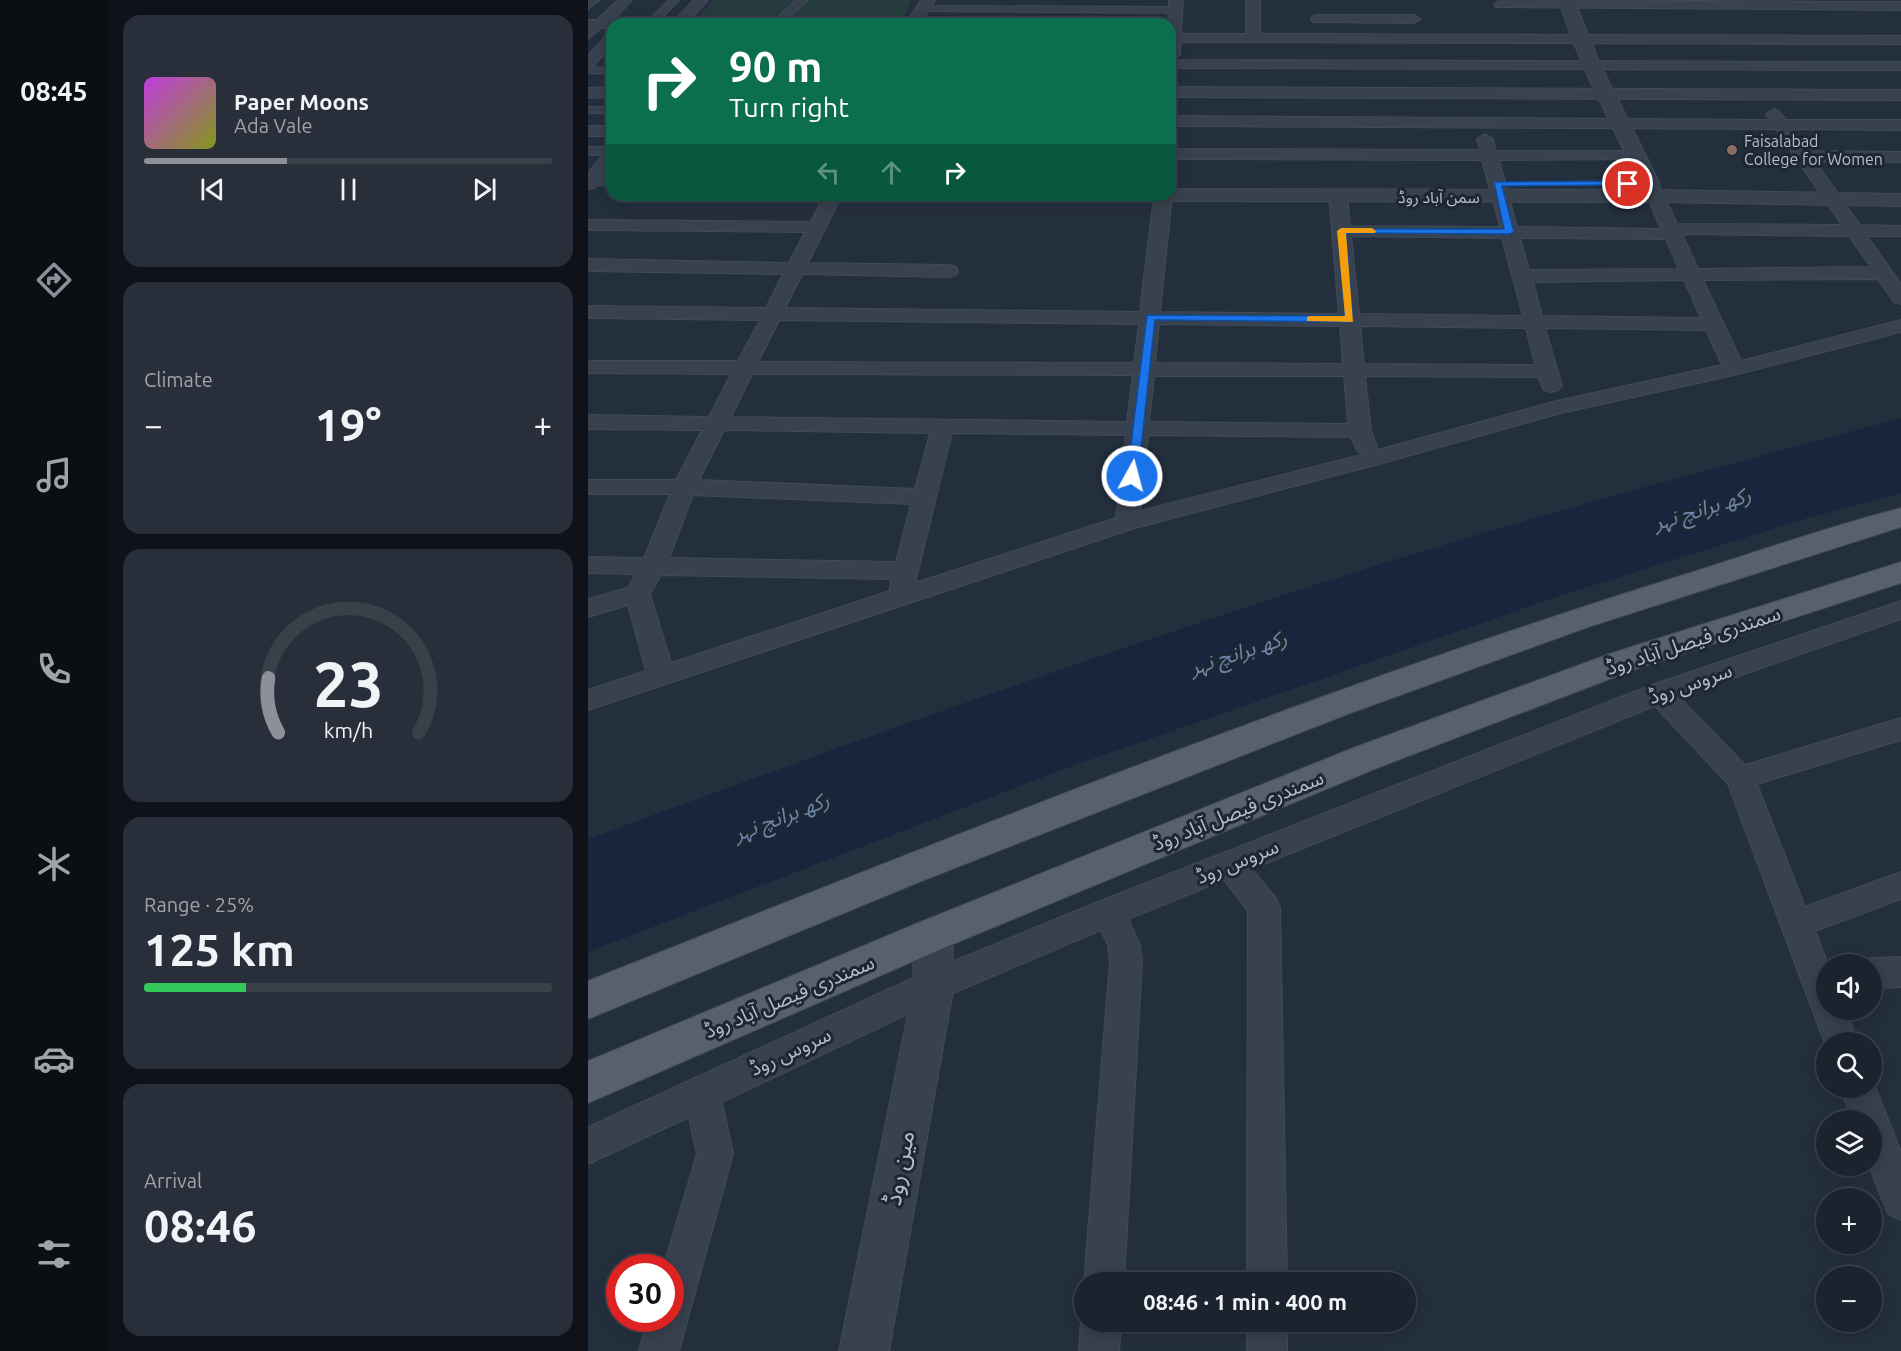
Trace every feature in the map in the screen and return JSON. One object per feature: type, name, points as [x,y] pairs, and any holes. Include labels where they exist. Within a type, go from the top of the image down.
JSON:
[{"type":"main road","points":[[588,1000],[906,871],[1335,705],[1580,618],[1901,517]]},
{"type":"main road","name":"سمندری فیصل آباد روڈ","points":[[588,1082],[932,935],[1365,758],[1624,661],[1901,572]]},
{"type":"street","points":[[588,6],[595,0]]},
{"type":"street","points":[[588,36],[594,24],[625,0]]},
{"type":"street","points":[[656,18],[674,0]]},
{"type":"street","points":[[684,18],[701,0]]},
{"type":"street","points":[[782,18],[803,0]]},
{"type":"street","points":[[1253,0],[1253,39]]},
{"type":"street","points":[[1314,0],[1327,64],[1327,93],[1336,174]]},
{"type":"street","points":[[1500,2],[1573,17],[1723,39],[1901,40]]},
{"type":"street","points":[[1500,2],[1511,29]]},
{"type":"street","points":[[1176,30],[1253,39],[1458,38],[1573,17],[1633,2],[1901,6]]},
{"type":"street","points":[[1633,2],[1644,20]]},
{"type":"street","points":[[1698,3],[1901,298]]},
{"type":"street","points":[[1759,3],[1788,40]]},
{"type":"street","points":[[917,18],[926,4],[1176,5]]},
{"type":"street","points":[[1318,19],[1379,14],[1427,19]]},
{"type":"street","points":[[1573,17],[1591,64],[1638,156],[1734,369]]},
{"type":"street","points":[[1458,38],[1557,407]]},
{"type":"street","points":[[1855,40],[1900,96]]},
{"type":"street","points":[[592,59],[606,45]]},
{"type":"street","points":[[1176,62],[1901,66]]},
{"type":"street","points":[[588,70],[606,70]]},
{"type":"street","points":[[588,93],[606,92]]},
{"type":"street","points":[[1176,93],[1900,96]]},
{"type":"street","points":[[588,110],[606,110]]},
{"type":"street","points":[[1176,122],[1489,156],[1638,156]]},
{"type":"street","points":[[1176,153],[1480,122],[1901,125]]},
{"type":"street","points":[[588,131],[606,131]]},
{"type":"street","points":[[588,151],[606,152]]},
{"type":"street","points":[[1803,156],[1901,157]]},
{"type":"street","points":[[594,183],[606,163]]},
{"type":"street","name":"سمن آباد روڈ","points":[[1176,182],[1499,191]]},
{"type":"street","name":"سمن آباد روڈ","points":[[1829,193],[1901,185]]},
{"type":"street","name":"سمن آباد روڈ","points":[[1176,195],[1338,196],[1499,191],[1653,190],[1829,193],[1901,201]]},
{"type":"street","points":[[1338,196],[1360,431],[1371,459]]},
{"type":"street","points":[[588,608],[637,594],[653,567],[684,487],[830,201]]},
{"type":"street","points":[[1127,522],[1162,201]]},
{"type":"street","points":[[588,225],[817,227]]},
{"type":"street","points":[[1341,231],[1901,231]]},
{"type":"street","points":[[588,266],[796,267],[949,272]]},
{"type":"street","points":[[1521,276],[1884,273]]},
{"type":"street","points":[[588,312],[1713,324]]},
{"type":"street","points":[[588,700],[1127,522],[1371,459],[1557,407],[1734,369],[1901,326]]},
{"type":"street","points":[[588,367],[1547,371]]},
{"type":"street","points":[[588,422],[1360,431]]},
{"type":"street","points":[[899,597],[943,426]]},
{"type":"street","points":[[588,487],[684,487],[925,497]]},
{"type":"street","points":[[588,565],[906,571]]},
{"type":"street","points":[[637,594],[661,675]]},
{"type":"street","name":"سروس روڈ","points":[[588,1146],[934,986],[1110,912],[1659,693],[1901,610]]},
{"type":"street","points":[[1659,693],[1740,778],[1796,924],[1816,964]]},
{"type":"street","points":[[1740,778],[1901,729]]},
{"type":"street","points":[[1230,864],[1264,907],[1267,1272]]},
{"type":"street","points":[[1796,924],[1901,885]]},
{"type":"street","points":[[1105,1272],[1126,961],[1124,945],[1110,912]]},
{"type":"street","name":"مین روڈ","points":[[864,1351],[934,986],[932,935]]},
{"type":"street","points":[[1882,973],[1901,972]]},
{"type":"street","points":[[684,1261],[715,1154],[702,1092]]},
{"type":"street","points":[[1882,1138],[1901,1201]]},
{"type":"street","points":[[659,1351],[664,1332]]},
{"type":"street","points":[[1099,1351],[1100,1332]]},
{"type":"street","points":[[1267,1332],[1267,1351]]},
{"type":"green space","points":[[714,0],[911,0],[904,18],[697,18]]},
{"type":"water","name":"رکھ برانچ نہر","points":[[1901,418],[1901,493],[1808,518],[1559,596],[1072,766],[588,952],[588,839],[1035,678],[1260,603],[1538,517]]},
{"type":"slow traffic","points":[[1310,319],[1350,320],[1341,231],[1372,231]]},
{"type":"place","name":"Faisalabad College for Women","points":[[1732,150]]},
{"type":"route","points":[[1132,476],[1150,317],[1350,320],[1341,231],[1510,232],[1497,184],[1628,184]]}]
